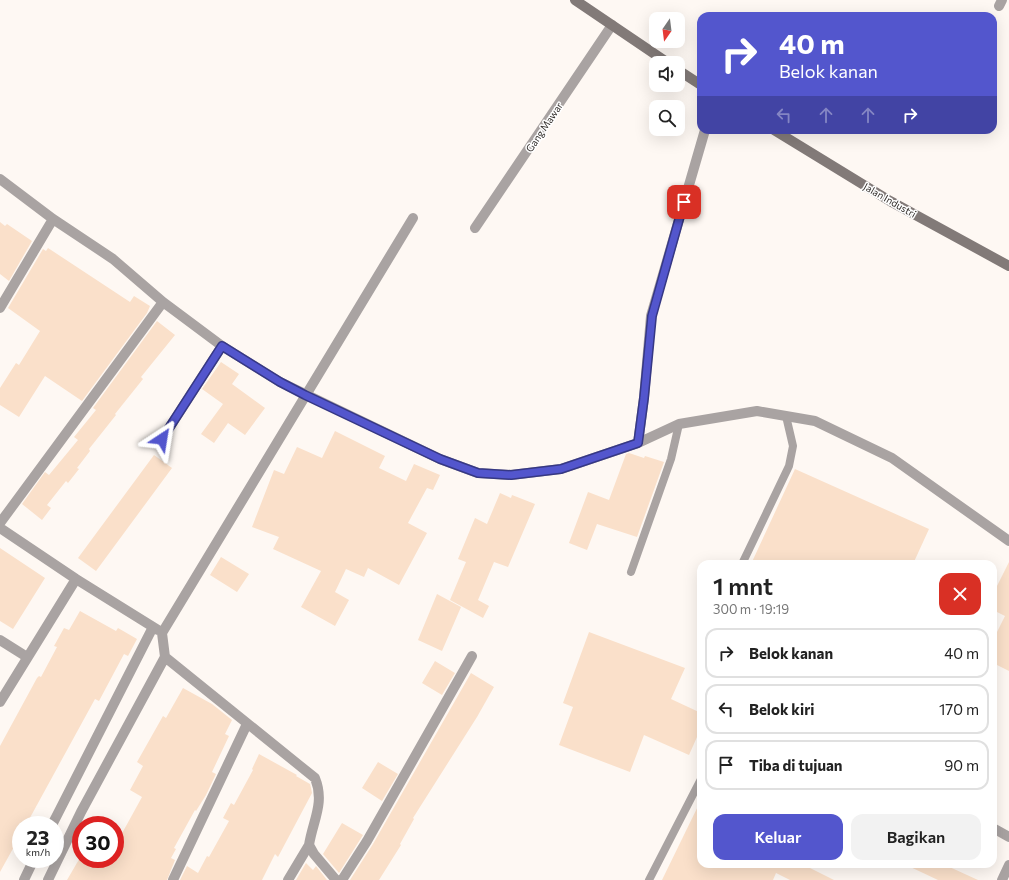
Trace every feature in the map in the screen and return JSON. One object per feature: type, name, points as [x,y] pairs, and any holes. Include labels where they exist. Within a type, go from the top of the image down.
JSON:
[{"type":"street","points":[[575,0],[658,56]]},
{"type":"street","name":"Gang Mawar","points":[[475,228],[612,25]]},
{"type":"street","points":[[685,75],[697,82]]},
{"type":"street","points":[[638,443],[652,316],[704,134]]},
{"type":"street","name":"Jalan Industri","points":[[781,134],[890,201],[1009,266]]},
{"type":"street","points":[[0,179],[53,219],[113,259],[163,302],[222,346],[280,382],[440,459],[478,473],[511,475],[561,469],[638,443],[679,424],[757,411],[815,421],[892,458],[1009,541]]},
{"type":"street","points":[[48,880],[81,812],[165,657],[162,633],[413,218]]},
{"type":"street","points":[[0,308],[53,219]]},
{"type":"street","points":[[0,523],[163,302]]},
{"type":"street","points":[[162,439],[222,346]]},
{"type":"street","points":[[0,528],[76,579],[162,633]]},
{"type":"street","points":[[0,702],[76,579]]},
{"type":"street","points":[[57,816],[153,627]]},
{"type":"street","points":[[0,640],[27,658]]},
{"type":"street","points":[[342,880],[367,841],[472,656]]},
{"type":"street","points":[[165,657],[315,778],[320,790],[320,799],[309,845],[288,880]]},
{"type":"street","points":[[173,880],[247,724]]},
{"type":"street","points":[[997,830],[1009,837]]},
{"type":"street","points":[[309,845],[314,854],[336,880]]},
{"type":"street","points":[[1002,880],[1009,865]]},
{"type":"street","points":[[24,880],[30,868]]},
{"type":"lane","points":[[744,560],[789,466],[793,446],[786,416]]},
{"type":"lane","points":[[631,572],[671,459],[679,424]]},
{"type":"lane","points":[[649,880],[697,787]]},
{"type":"building","points":[[0,222],[5,226],[7,224],[32,241],[9,281],[0,274]]},
{"type":"building","points":[[48,248],[130,302],[134,296],[150,306],[147,313],[82,401],[45,376],[19,417],[0,405],[0,388],[16,363],[19,365],[40,331],[8,308],[43,249],[46,251]]},
{"type":"building","points":[[157,321],[175,335],[141,377],[143,379],[89,449],[90,451],[77,468],[79,469],[68,483],[66,481],[47,505],[51,508],[42,520],[22,504],[45,472],[49,475],[78,440],[74,437],[96,410],[93,408]]},
{"type":"building","points":[[221,362],[239,374],[232,384],[265,408],[245,435],[228,423],[214,443],[201,434],[223,404],[202,389]]},
{"type":"building","points":[[335,431],[385,456],[379,468],[406,481],[414,464],[440,475],[433,490],[427,488],[408,523],[427,533],[399,585],[368,568],[364,577],[346,569],[335,592],[349,600],[335,626],[301,607],[321,571],[273,549],[279,537],[252,527],[274,470],[284,474],[297,447],[322,458]]},
{"type":"building","points":[[629,453],[664,462],[637,537],[597,524],[587,550],[569,543],[588,492],[609,500],[626,454]]},
{"type":"building","points":[[154,455],[172,468],[96,571],[78,558]]},
{"type":"building","points":[[795,469],[929,529],[915,560],[753,560]]},
{"type":"building","points":[[500,493],[511,498],[512,495],[535,504],[508,567],[494,562],[478,600],[489,606],[483,618],[450,600],[466,562],[458,559],[475,518],[487,524]]},
{"type":"building","points":[[0,548],[45,578],[13,629],[0,621]]},
{"type":"building","points":[[221,557],[249,574],[237,592],[210,575]]},
{"type":"building","points":[[1009,562],[1009,671],[997,665],[997,632],[1005,616],[997,612],[997,586]]},
{"type":"building","points":[[437,594],[461,607],[442,651],[418,640]]},
{"type":"building","points":[[80,611],[116,631],[118,628],[137,639],[128,656],[124,654],[99,701],[95,699],[31,816],[12,816],[12,850],[0,872],[0,746],[37,678],[39,676],[41,677],[57,647],[54,646],[64,628],[69,630]]},
{"type":"building","points":[[589,632],[685,668],[671,699],[697,711],[697,737],[689,755],[644,735],[630,772],[559,745],[573,707],[563,703]]},
{"type":"building","points":[[435,661],[455,673],[442,695],[422,683]]},
{"type":"building","points":[[471,673],[494,687],[477,717],[413,818],[414,819],[400,844],[401,845],[379,880],[350,880],[373,844]]},
{"type":"building","points":[[183,688],[212,704],[232,720],[225,734],[229,736],[212,772],[216,774],[206,795],[196,811],[195,810],[174,848],[176,849],[171,858],[175,860],[167,880],[67,880],[74,868],[124,868],[124,830],[142,797],[130,790],[143,766],[137,762],[163,716],[166,718]]},
{"type":"building","points":[[259,754],[310,784],[312,793],[278,857],[275,854],[262,880],[180,880],[187,866],[198,873],[207,856],[209,857],[229,821],[223,818],[231,803],[234,805],[253,770],[252,769]]},
{"type":"building","points":[[378,762],[398,774],[382,801],[362,788]]},
{"type":"building","points":[[697,808],[697,868],[810,868],[834,880],[790,880],[776,873],[773,880],[662,880]]},
{"type":"building","points":[[342,823],[363,835],[339,873],[323,854]]},
{"type":"building","points":[[306,863],[313,870],[316,866],[327,880],[296,880]]},
{"type":"building","points":[[912,868],[952,868],[978,880],[938,880]]},
{"type":"route","points":[[162,439],[222,346],[280,382],[305,395],[440,459],[478,473],[511,475],[561,469],[638,443],[652,316],[684,202]]}]
